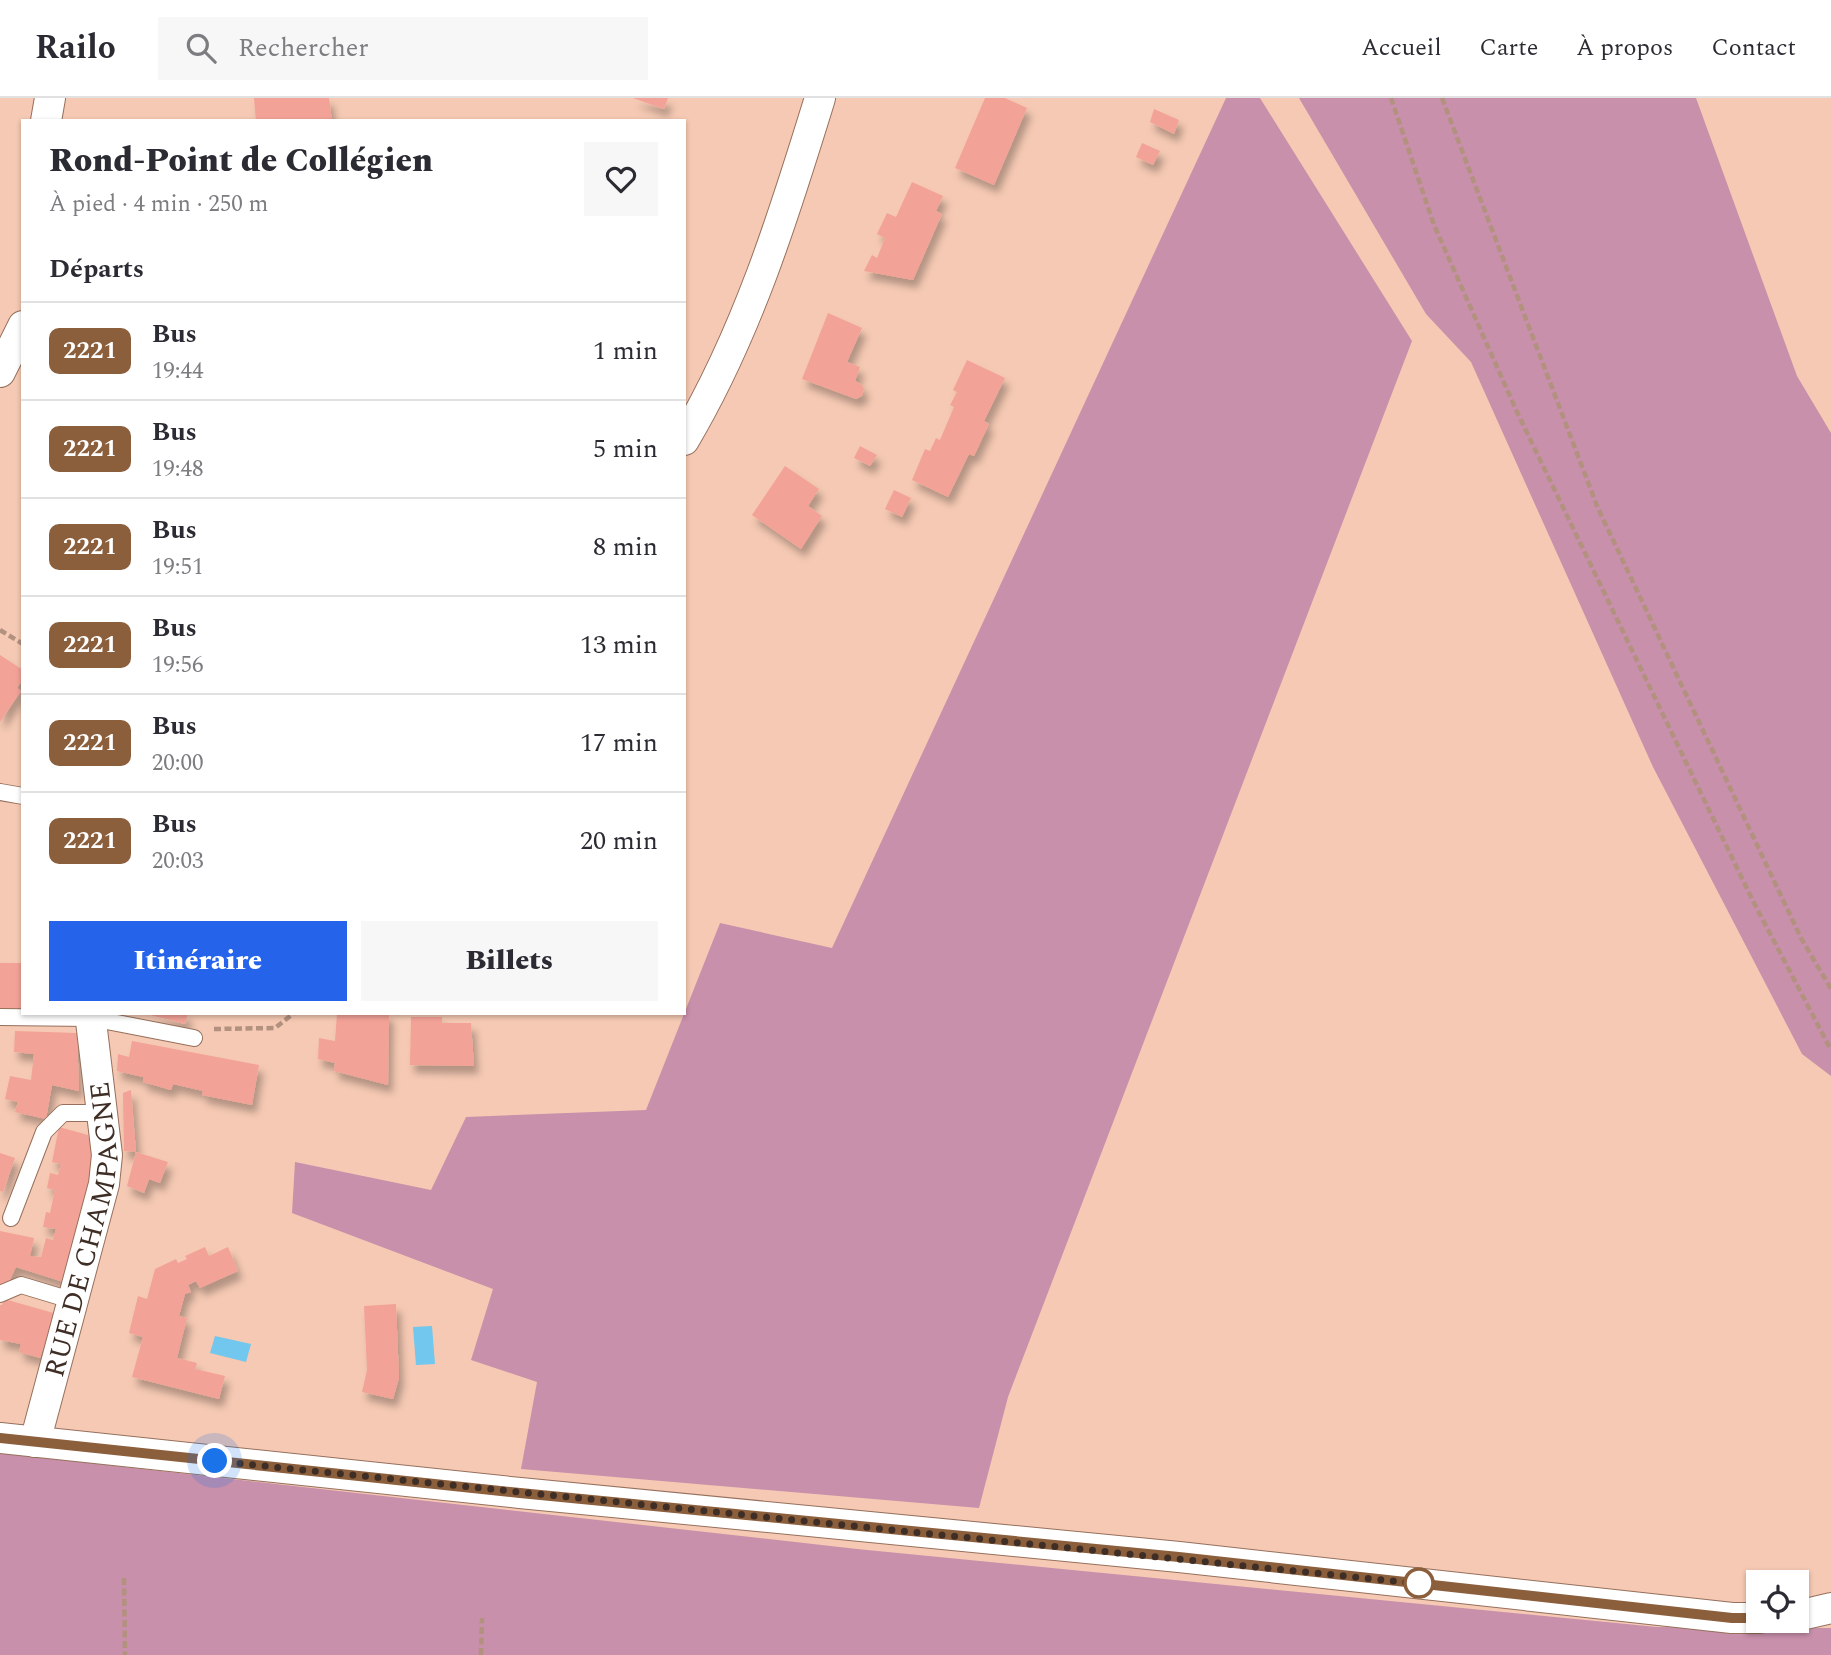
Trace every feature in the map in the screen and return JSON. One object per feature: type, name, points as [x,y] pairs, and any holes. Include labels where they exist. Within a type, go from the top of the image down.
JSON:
[{"type":"street","points":[[46,119],[50,98]]},
{"type":"street","points":[[686,436],[735,343],[776,233],[820,98]]},
{"type":"street","points":[[0,372],[21,330]]},
{"type":"street","name":"RUE DE CHAMPAGNE","points":[[35,1442],[104,1184],[107,1155],[91,1016]]},
{"type":"street","points":[[0,1438],[1746,1618]]},
{"type":"street","points":[[1809,1613],[1831,1608]]},
{"type":"lane","points":[[0,792],[21,796]]},
{"type":"lane","points":[[0,1017],[91,1016],[194,1038]]},
{"type":"lane","points":[[11,1218],[44,1132],[62,1113],[103,1113]]},
{"type":"lane","points":[[0,1294],[21,1285],[74,1301]]},
{"type":"path","points":[[1391,98],[1434,225],[1517,412],[1746,888],[1831,1050]]},
{"type":"path","points":[[1441,98],[1597,506],[1801,937],[1831,989]]},
{"type":"path","points":[[0,630],[21,643]]},
{"type":"path","points":[[194,1038],[215,1028],[275,1028],[291,1015]]},
{"type":"path","points":[[124,1578],[125,1655]]},
{"type":"path","points":[[481,1655],[482,1618]]},
{"type":"shaded area","points":[[1226,98],[1260,98],[1412,341],[1008,1397],[979,1508],[521,1469],[537,1382],[471,1360],[493,1289],[292,1213],[295,1162],[431,1190],[466,1117],[646,1110],[684,1015],[686,1015],[686,1009],[720,923],[832,948]]},
{"type":"shaded area","points":[[1299,98],[1696,98],[1797,376],[1831,433],[1831,1076],[1802,1054],[1653,767],[1471,362],[1426,314]]},
{"type":"shaded area","points":[[0,1453],[857,1549],[1657,1627],[1746,1628],[1746,1633],[1809,1633],[1809,1628],[1831,1628],[1831,1655],[0,1655]]},
{"type":"water","points":[[432,1326],[435,1364],[416,1365],[413,1327]]},
{"type":"water","points":[[215,1336],[251,1344],[246,1362],[210,1353]]},
{"type":"building","points":[[254,98],[329,98],[332,119],[256,119]]},
{"type":"building","points":[[633,98],[668,98],[664,109]]},
{"type":"building","points":[[985,98],[1005,98],[1027,108],[994,185],[955,168]]},
{"type":"building","points":[[1154,109],[1179,120],[1174,134],[1150,122]]},
{"type":"building","points":[[1142,143],[1160,151],[1153,165],[1136,157]]},
{"type":"building","points":[[912,182],[943,196],[936,211],[942,214],[913,280],[864,271],[872,255],[877,258],[885,238],[877,234],[887,213],[896,217]]},
{"type":"building","points":[[828,313],[862,328],[847,362],[860,367],[855,381],[864,389],[862,396],[856,399],[802,379]]},
{"type":"building","points":[[967,360],[1005,378],[984,421],[989,424],[974,456],[969,454],[948,497],[912,480],[925,449],[930,451],[936,438],[940,440],[954,407],[950,405],[957,392],[953,390]]},
{"type":"building","points":[[860,446],[877,455],[870,466],[854,458]]},
{"type":"building","points":[[785,466],[819,489],[808,506],[822,516],[801,549],[752,515]]},
{"type":"building","points":[[894,490],[911,498],[902,517],[885,509]]},
{"type":"building","points":[[0,655],[21,669],[21,682],[17,688],[21,691],[0,722]]},
{"type":"building","points":[[0,963],[21,963],[21,1009],[0,1008]]},
{"type":"building","points":[[151,1015],[187,1015],[185,1024]]},
{"type":"building","points":[[337,1015],[389,1015],[388,1085],[334,1071],[335,1063],[318,1059],[319,1038],[335,1041]]},
{"type":"building","points":[[411,1017],[442,1017],[442,1023],[471,1023],[474,1066],[410,1065]]},
{"type":"building","points":[[15,1031],[77,1033],[79,1091],[52,1085],[46,1119],[15,1112],[18,1102],[5,1099],[10,1076],[31,1080],[34,1054],[14,1052]]},
{"type":"building","points":[[132,1041],[259,1065],[252,1105],[202,1095],[203,1091],[173,1084],[171,1090],[143,1082],[143,1077],[117,1071],[118,1054],[129,1057]]},
{"type":"building","points":[[131,1090],[136,1152],[124,1151],[123,1093]]},
{"type":"building","points":[[59,1127],[88,1135],[94,1158],[70,1284],[16,1267],[7,1286],[0,1284],[0,1231],[34,1238],[30,1256],[41,1257],[46,1238],[53,1240],[56,1229],[43,1227],[46,1212],[50,1213],[55,1190],[47,1188],[50,1173],[58,1175],[61,1164],[52,1162]]},
{"type":"building","points":[[136,1152],[168,1162],[160,1183],[149,1179],[144,1193],[127,1186]]},
{"type":"building","points":[[0,1153],[15,1158],[3,1192],[0,1191]]},
{"type":"building","points":[[205,1247],[209,1256],[228,1247],[238,1271],[200,1288],[196,1281],[188,1285],[191,1292],[185,1294],[179,1316],[187,1318],[177,1358],[197,1363],[195,1369],[225,1376],[219,1399],[132,1377],[143,1337],[129,1333],[138,1296],[147,1299],[155,1269],[176,1259],[178,1263],[187,1259],[185,1256]]},
{"type":"building","points":[[4,1299],[57,1314],[50,1351],[43,1349],[40,1358],[19,1352],[21,1344],[0,1340],[0,1305]]},
{"type":"building","points":[[396,1304],[399,1378],[393,1399],[362,1392],[367,1370],[364,1306]]},
{"type":"bus line","name":"2221","points":[[0,1438],[520,1493],[1179,1557],[1746,1618]]},
{"type":"route","points":[[215,1461],[1179,1557],[1423,1584],[1419,1583]]}]
